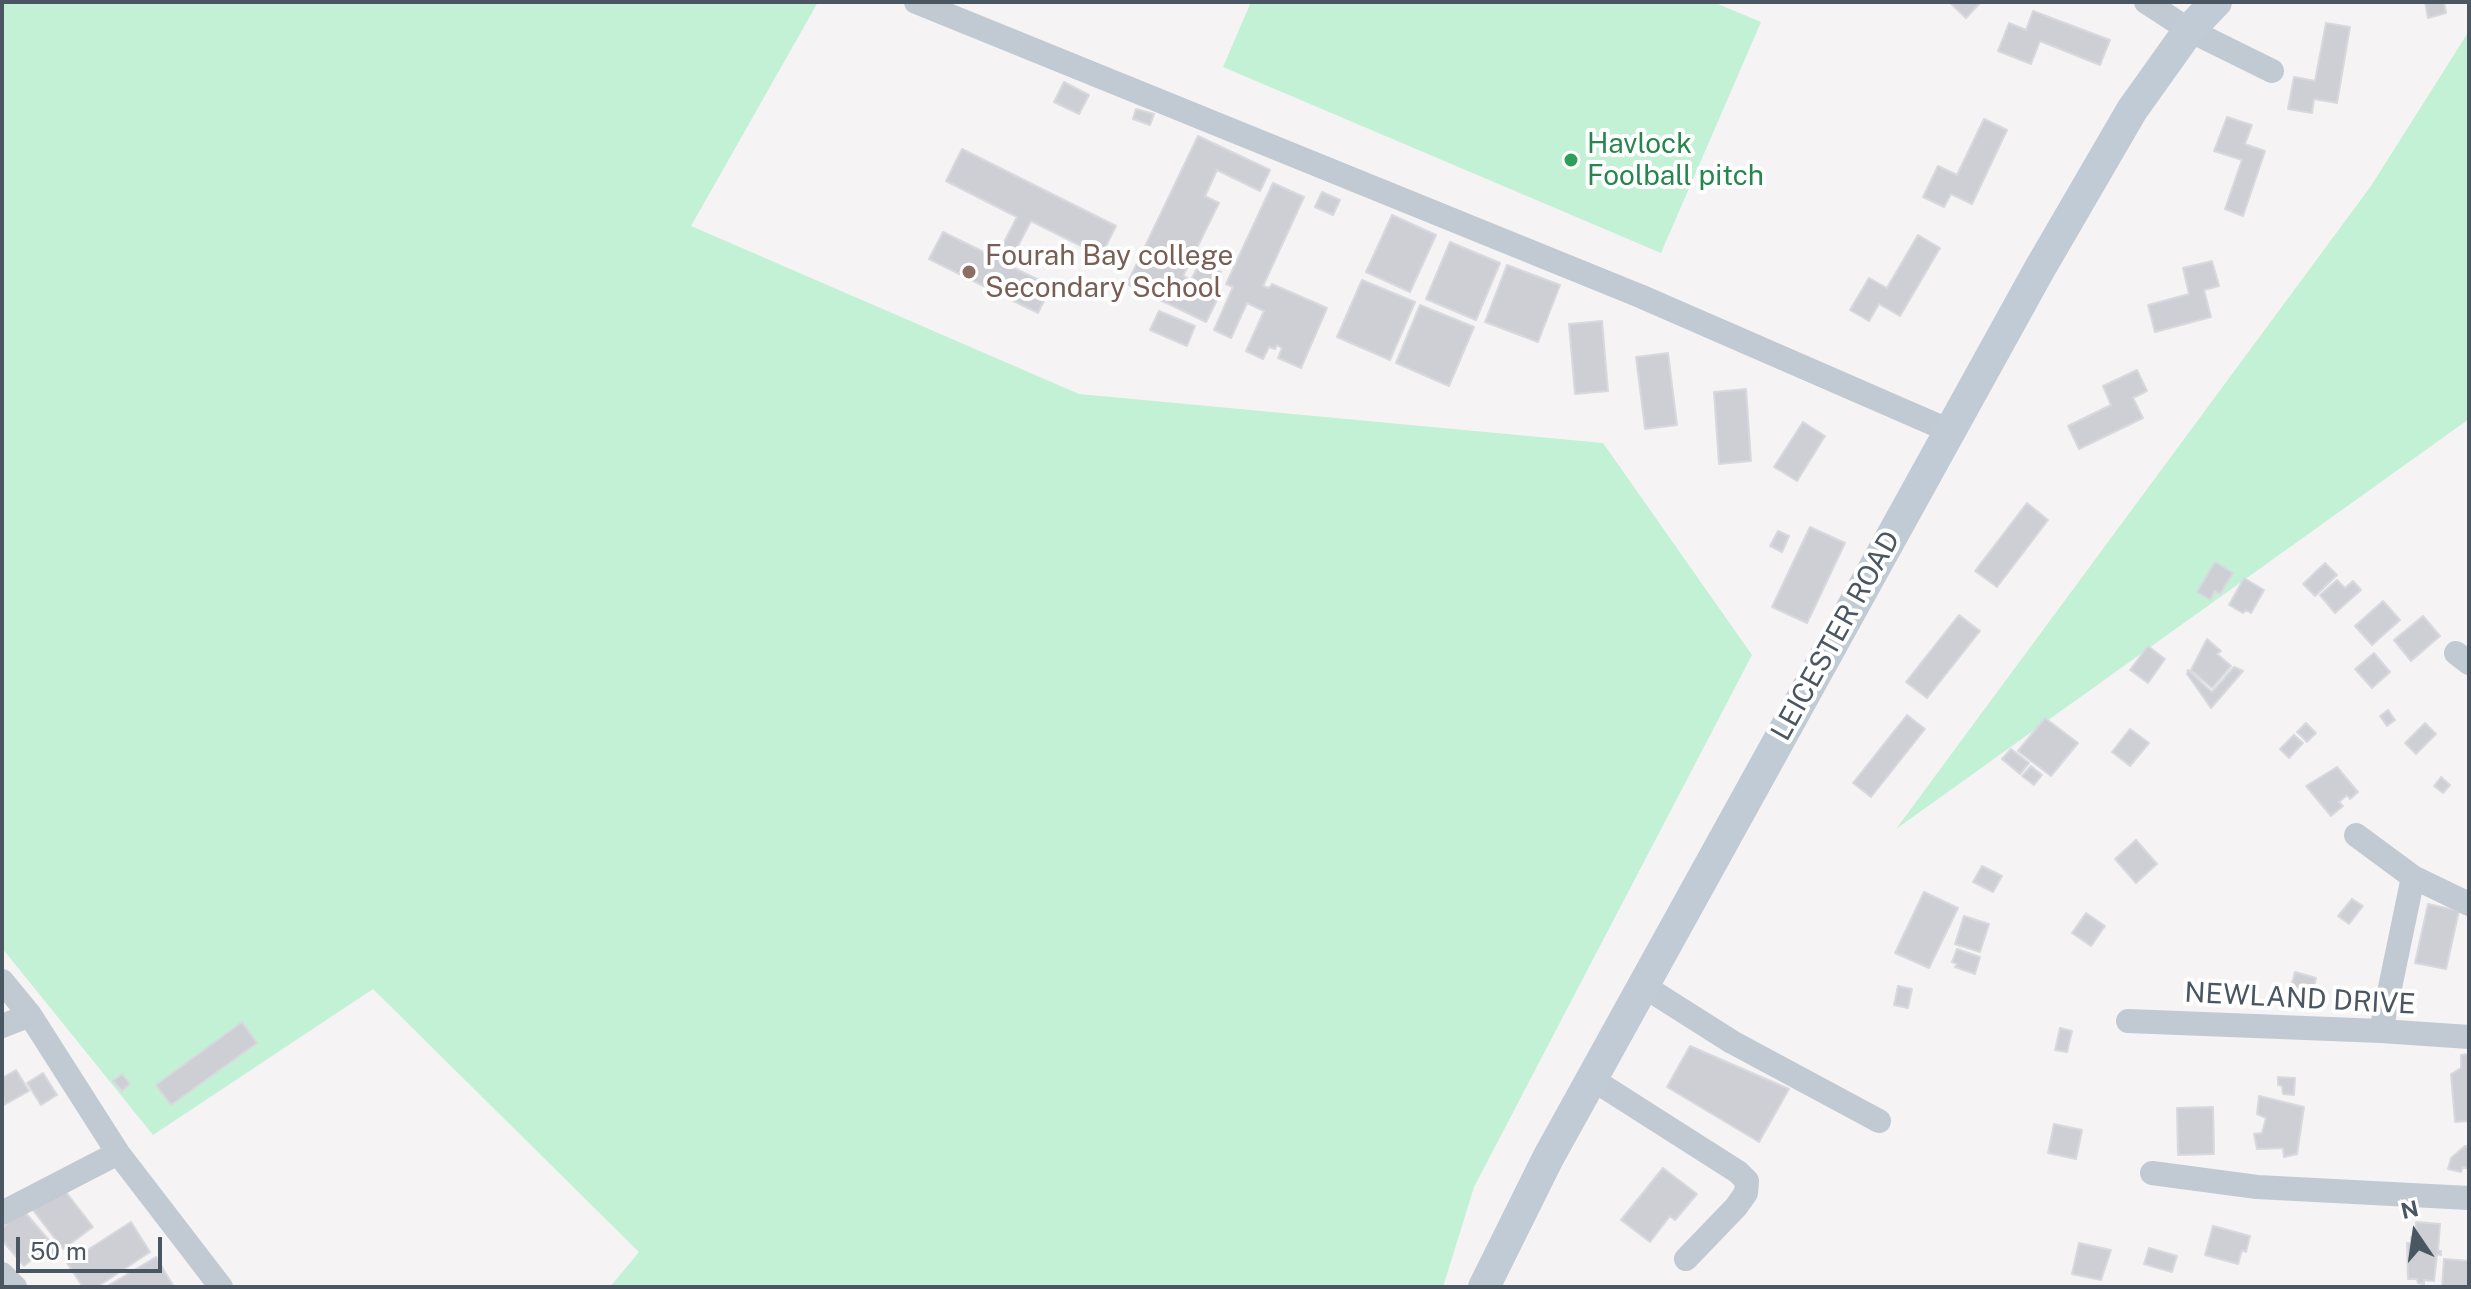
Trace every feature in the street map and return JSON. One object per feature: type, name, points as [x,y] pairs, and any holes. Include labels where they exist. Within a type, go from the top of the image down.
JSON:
[{"type":"street","points":[[916,2],[1640,296],[1950,431]]},
{"type":"street","points":[[2146,2],[2189,30],[2272,71]]},
{"type":"street","name":"LEICESTER ROAD","points":[[1484,1287],[1548,1158],[1642,985],[2101,161],[2162,64],[2216,2]]},
{"type":"street","points":[[2356,835],[2413,877],[2469,904]]},
{"type":"street","points":[[2381,1031],[2413,877]]},
{"type":"street","points":[[2,981],[30,1015],[118,1153],[221,1287]]},
{"type":"street","points":[[1642,985],[1732,1042],[1879,1121]]},
{"type":"street","points":[[2,1026],[30,1015]]},
{"type":"street","name":"NEWLAND DRIVE","points":[[2128,1021],[2469,1037]]},
{"type":"street","points":[[1592,1079],[1738,1172],[1747,1181],[1746,1193],[1736,1207],[1686,1259]]},
{"type":"street","points":[[2,1213],[118,1153]]},
{"type":"street","points":[[2152,1173],[2257,1187],[2469,1198]]},
{"type":"street","points":[[2,1274],[15,1287]]},
{"type":"green space","points":[[2,2],[818,2],[691,226],[1079,394],[1603,443],[1752,655],[1474,1187],[1443,1287],[610,1287],[639,1252],[373,989],[153,1135],[2,948]]},
{"type":"green space","name":"Havlock Foolball pitch","points":[[1251,2],[1713,2],[1761,22],[1661,253],[1223,67]]},
{"type":"green space","points":[[2469,31],[2469,419],[1896,829],[2371,186]]},
{"type":"building","points":[[1949,2],[1981,2],[1966,18]]},
{"type":"building","points":[[2425,2],[2444,2],[2446,13],[2428,18]]},
{"type":"building","points":[[2033,11],[2110,40],[2100,65],[2040,41],[2031,64],[1998,51],[2009,23],[2026,30]]},
{"type":"building","points":[[2326,23],[2350,27],[2337,103],[2314,99],[2312,113],[2288,109],[2294,77],[2315,81]]},
{"type":"building","points":[[1064,82],[1089,95],[1079,114],[1054,102]]},
{"type":"building","points":[[1136,109],[1154,114],[1150,125],[1133,119]]},
{"type":"building","points":[[2227,117],[2252,125],[2245,144],[2265,151],[2243,216],[2225,209],[2242,160],[2214,151]]},
{"type":"building","points":[[1984,119],[2007,130],[1972,204],[1951,194],[1944,207],[1923,197],[1938,166],[1957,175]]},
{"type":"building","points":[[1198,136],[1270,170],[1260,191],[1217,170],[1205,196],[1219,203],[1183,276],[1191,280],[1200,262],[1221,272],[1214,287],[1222,290],[1206,322],[1127,284]]},
{"type":"building","points":[[962,149],[1116,226],[1101,256],[1031,221],[1008,265],[1051,286],[1038,313],[929,259],[943,232],[996,258],[1017,217],[946,181]]},
{"type":"building","points":[[1273,183],[1304,197],[1263,286],[1269,288],[1272,284],[1327,308],[1301,368],[1278,358],[1282,348],[1277,345],[1275,349],[1269,347],[1263,359],[1246,351],[1264,311],[1247,303],[1231,338],[1214,330],[1233,287],[1226,284]]},
{"type":"building","points":[[1322,192],[1340,200],[1333,215],[1315,207]]},
{"type":"building","points":[[1392,215],[1436,235],[1410,292],[1366,272]]},
{"type":"building","points":[[1918,235],[1940,248],[1900,316],[1879,304],[1869,321],[1850,310],[1869,278],[1887,288]]},
{"type":"building","points":[[1450,242],[1500,263],[1476,320],[1426,299]]},
{"type":"building","points":[[2212,261],[2219,286],[2204,290],[2211,317],[2155,332],[2148,305],[2189,294],[2183,268]]},
{"type":"building","points":[[1507,265],[1560,285],[1538,342],[1485,322]]},
{"type":"building","points":[[1362,280],[1415,302],[1390,360],[1337,337]]},
{"type":"building","points":[[1420,305],[1474,327],[1449,386],[1396,363]]},
{"type":"building","points":[[1159,311],[1195,326],[1187,346],[1150,330]]},
{"type":"building","points":[[1602,321],[1608,391],[1575,394],[1569,324]]},
{"type":"building","points":[[1668,353],[1677,425],[1645,429],[1636,357]]},
{"type":"building","points":[[2137,370],[2147,391],[2133,398],[2143,418],[2079,449],[2068,426],[2111,405],[2103,386]]},
{"type":"building","points":[[1746,389],[1751,461],[1719,464],[1714,392]]},
{"type":"building","points":[[1803,422],[1825,436],[1797,481],[1774,467]]},
{"type":"building","points":[[2027,503],[2048,520],[1997,587],[1975,571]]},
{"type":"building","points":[[1810,527],[1845,543],[1807,623],[1772,607]]},
{"type":"building","points":[[1778,531],[1789,536],[1782,552],[1770,546]]},
{"type":"building","points":[[2215,562],[2233,573],[2220,594],[2215,591],[2210,600],[2197,592]]},
{"type":"building","points":[[2325,563],[2337,575],[2315,596],[2303,584]]},
{"type":"building","points":[[2244,578],[2264,590],[2251,613],[2246,610],[2243,613],[2229,605]]},
{"type":"building","points":[[2337,580],[2345,588],[2353,581],[2361,590],[2335,613],[2320,595]]},
{"type":"building","points":[[2383,601],[2400,620],[2372,645],[2355,626]]},
{"type":"building","points":[[1959,615],[1980,631],[1927,698],[1906,682]]},
{"type":"building","points":[[2423,616],[2440,636],[2411,661],[2394,640]]},
{"type":"building","points":[[2207,639],[2221,651],[2217,654],[2231,666],[2212,688],[2191,670]]},
{"type":"building","points":[[2148,646],[2165,659],[2148,683],[2130,670]]},
{"type":"building","points":[[2374,653],[2390,672],[2372,688],[2355,669]]},
{"type":"building","points":[[2234,667],[2243,671],[2211,708],[2187,674],[2188,670],[2212,692]]},
{"type":"building","points":[[2388,710],[2395,720],[2387,726],[2380,716]]},
{"type":"building","points":[[1907,715],[1925,729],[1871,797],[1853,783]]},
{"type":"building","points":[[2045,718],[2078,743],[2051,776],[2018,751]]},
{"type":"building","points":[[2306,723],[2316,733],[2307,742],[2297,732]]},
{"type":"building","points":[[2425,723],[2436,734],[2416,754],[2405,743]]},
{"type":"building","points":[[2130,729],[2149,743],[2130,766],[2112,752]]},
{"type":"building","points":[[2294,735],[2303,743],[2289,758],[2280,749]]},
{"type":"building","points":[[2011,749],[2029,763],[2020,774],[2002,759]]},
{"type":"building","points":[[2031,766],[2042,775],[2034,785],[2022,776]]},
{"type":"building","points":[[2337,767],[2358,792],[2350,799],[2347,795],[2339,802],[2343,806],[2331,816],[2306,786]]},
{"type":"building","points":[[2441,777],[2450,785],[2443,793],[2434,786]]},
{"type":"building","points":[[2136,840],[2157,864],[2136,883],[2115,859]]},
{"type":"building","points":[[1982,866],[2002,876],[1993,892],[1973,882]]},
{"type":"building","points":[[1924,892],[1958,908],[1929,968],[1895,953]]},
{"type":"building","points":[[2352,899],[2363,906],[2349,924],[2338,916]]},
{"type":"building","points":[[2428,904],[2459,911],[2446,969],[2415,963]]},
{"type":"building","points":[[2086,913],[2105,926],[2091,946],[2072,933]]},
{"type":"building","points":[[1964,916],[1989,924],[1980,952],[1955,944]]},
{"type":"building","points":[[1957,949],[1980,957],[1975,974],[1955,967],[1957,964],[1952,962]]},
{"type":"building","points":[[2295,972],[2316,978],[2312,996],[2290,991]]},
{"type":"building","points":[[1898,986],[1912,989],[1908,1008],[1894,1005]]},
{"type":"building","points":[[242,1022],[257,1043],[171,1105],[156,1085]]},
{"type":"building","points":[[2060,1028],[2072,1031],[2067,1052],[2055,1050]]},
{"type":"building","points":[[1690,1046],[1789,1089],[1759,1142],[1667,1087]]},
{"type":"building","points":[[2469,1054],[2469,1121],[2455,1122],[2451,1074],[2461,1068],[2461,1055]]},
{"type":"building","points":[[16,1070],[29,1091],[4,1105],[2,1078]]},
{"type":"building","points":[[43,1073],[57,1095],[41,1105],[27,1083]]},
{"type":"building","points":[[122,1074],[130,1084],[122,1091],[113,1081]]},
{"type":"building","points":[[2278,1077],[2295,1078],[2294,1095],[2283,1094]]},
{"type":"building","points":[[2259,1096],[2304,1107],[2297,1154],[2284,1157],[2283,1148],[2257,1149],[2254,1134],[2262,1133],[2266,1118],[2257,1114]]},
{"type":"building","points":[[2213,1107],[2214,1154],[2178,1155],[2177,1108]]},
{"type":"building","points":[[2054,1124],[2082,1130],[2076,1159],[2048,1153]]},
{"type":"building","points":[[2465,1146],[2469,1147],[2469,1169],[2463,1167],[2461,1172],[2448,1169],[2451,1158]]},
{"type":"building","points":[[1663,1168],[1697,1194],[1675,1220],[1670,1216],[1650,1242],[1621,1220]]},
{"type":"building","points":[[62,1187],[93,1227],[63,1249],[33,1210]]},
{"type":"building","points":[[23,1210],[59,1252],[51,1259],[43,1250],[24,1266],[2,1240],[2,1228]]},
{"type":"building","points":[[131,1222],[150,1252],[97,1287],[83,1287],[67,1263]]},
{"type":"building","points":[[2416,1222],[2440,1224],[2438,1251],[2441,1255],[2437,1254],[2434,1281],[2424,1280],[2424,1284],[2418,1283],[2417,1279],[2408,1279],[2407,1243],[2415,1237]]},
{"type":"building","points":[[2213,1226],[2250,1236],[2246,1252],[2242,1250],[2238,1264],[2205,1255]]},
{"type":"building","points":[[2079,1243],[2111,1250],[2101,1280],[2072,1274]]},
{"type":"building","points":[[2149,1248],[2177,1256],[2172,1272],[2144,1264]]},
{"type":"building","points":[[156,1257],[174,1287],[106,1287]]},
{"type":"building","points":[[2444,1259],[2469,1261],[2469,1287],[2442,1287]]},
{"type":"place","name":"Havlock Foolball pitch","points":[[1571,160]]},
{"type":"place","name":"Fourah Bay college Secondary School","points":[[969,272]]}]
